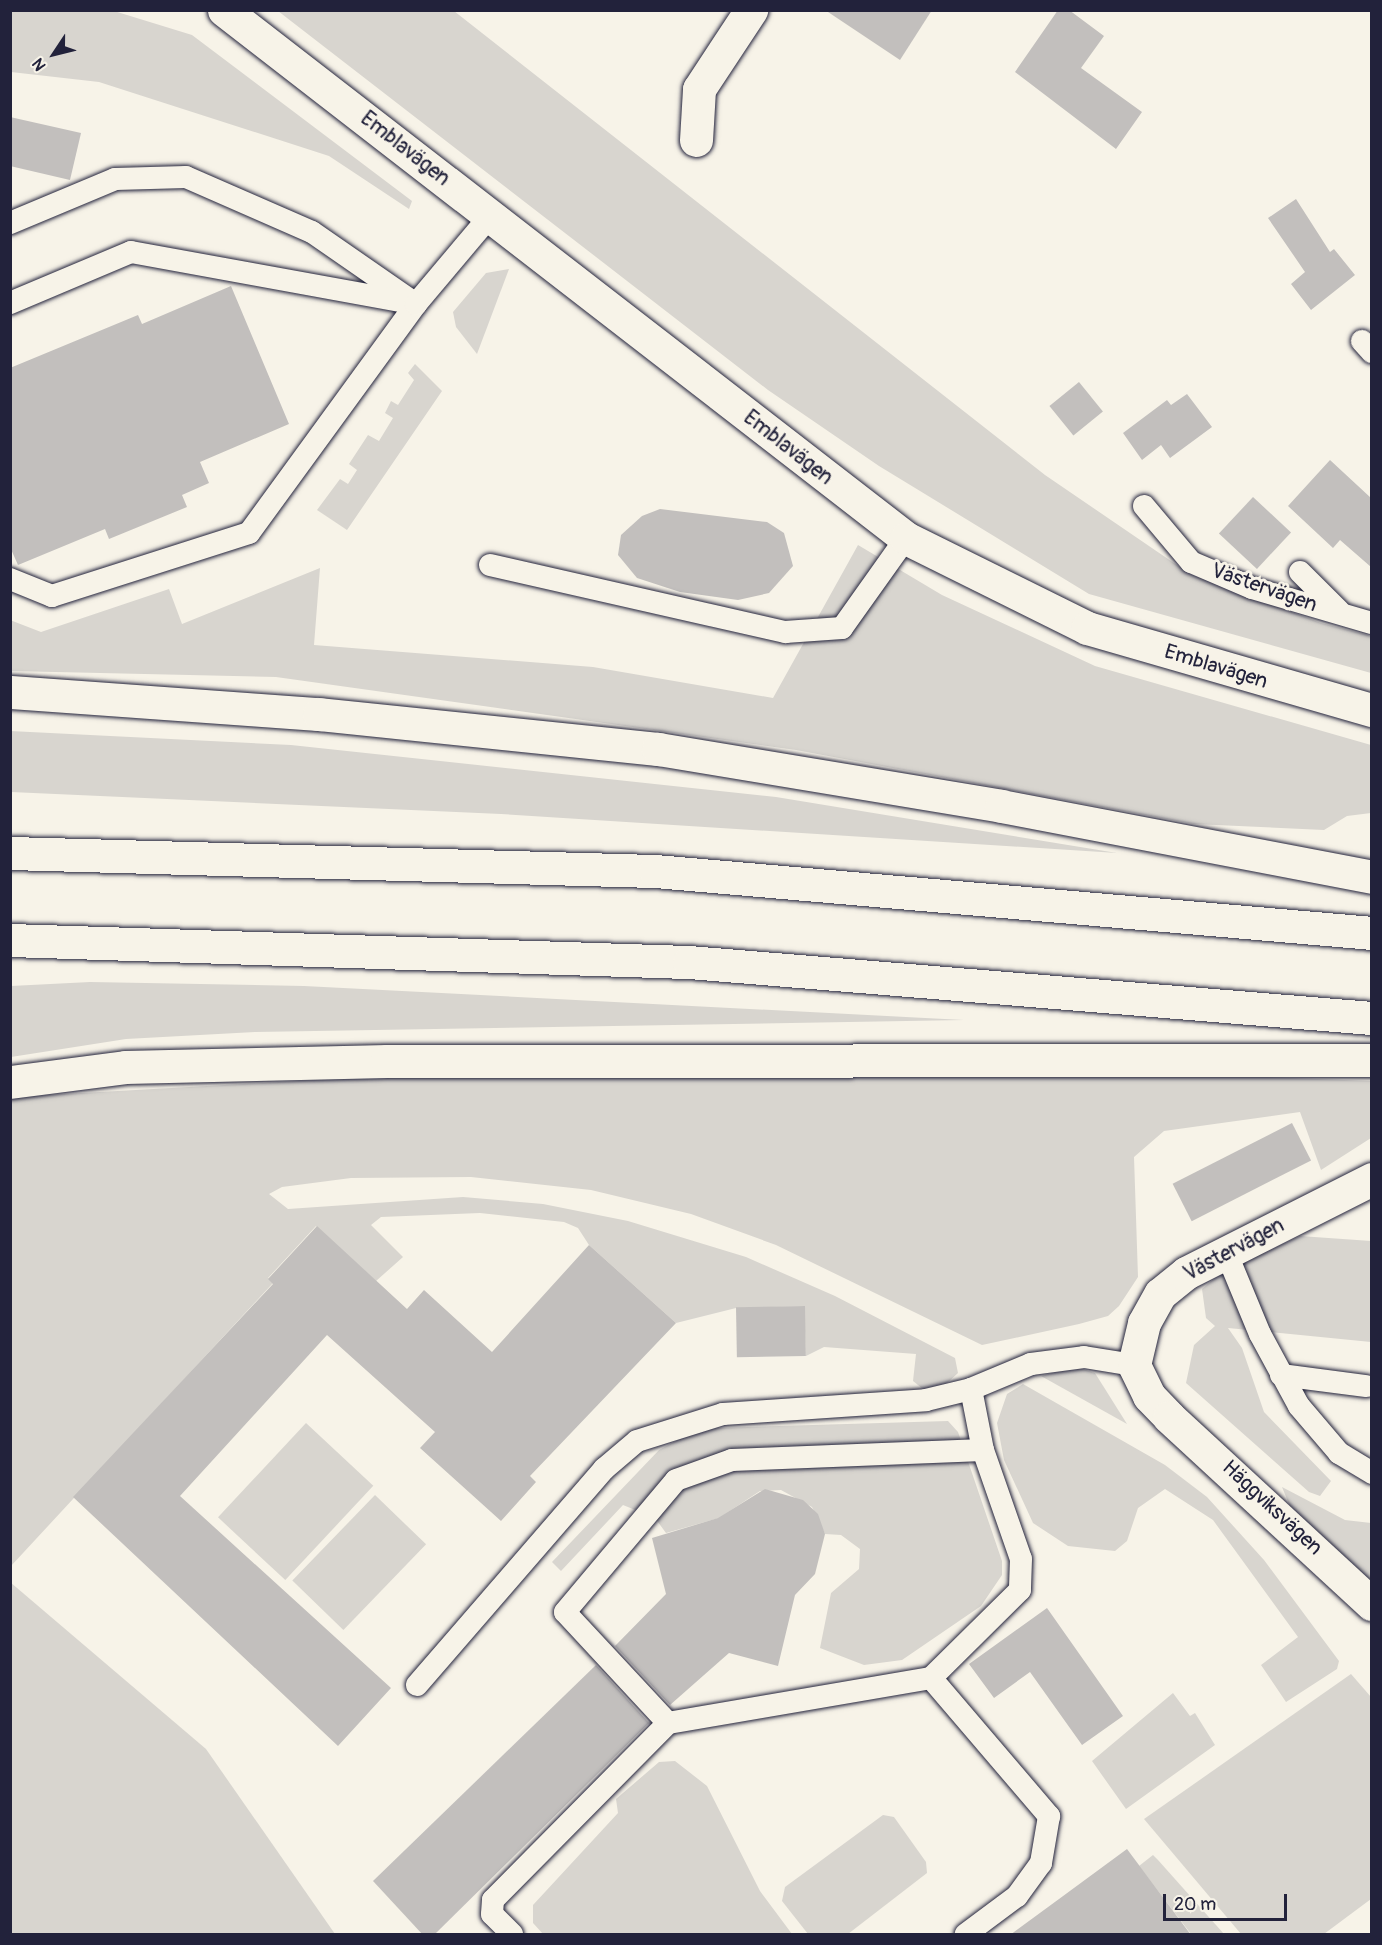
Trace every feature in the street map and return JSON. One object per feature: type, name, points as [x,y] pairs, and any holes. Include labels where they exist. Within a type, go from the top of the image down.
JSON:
[{"type":"main road","name":"Emblavägen","points":[[197,10],[278,49]]},
{"type":"main road","name":"Emblavägen","points":[[224,10],[278,49],[906,538],[1087,628],[1371,710]]},
{"type":"main road","points":[[696,140],[699,89],[751,10]]},
{"type":"main road","points":[[10,692],[319,714],[658,749],[1001,806],[1371,877]]},
{"type":"main road","points":[[10,853],[655,871],[1371,933]]},
{"type":"main road","points":[[10,940],[689,962],[1371,1018]]},
{"type":"main road","points":[[10,1082],[125,1066],[375,1061],[1371,1060]]},
{"type":"main road","name":"Västervägen","points":[[1134,1365],[1144,1323],[1160,1294],[1185,1273],[1371,1179]]},
{"type":"main road","name":"Häggviksvägen","points":[[1134,1365],[1149,1396],[1169,1417],[1371,1604]]},
{"type":"lane","points":[[10,223],[115,179],[186,177],[312,232],[416,304]]},
{"type":"lane","points":[[10,579],[52,596],[249,533],[416,304],[490,216]]},
{"type":"lane","points":[[10,303],[131,252],[416,304]]},
{"type":"lane","name":"Västervägen","points":[[1144,506],[1191,562],[1371,623]]},
{"type":"lane","points":[[490,565],[785,632],[842,628],[906,538]]},
{"type":"lane","points":[[1300,572],[1342,615]]},
{"type":"lane","points":[[1226,1252],[1281,1376],[1339,1453],[1371,1473]]},
{"type":"lane","points":[[417,1685],[604,1469],[637,1441],[723,1414],[926,1400],[971,1389],[1031,1364],[1084,1358],[1134,1365]]},
{"type":"lane","points":[[1281,1376],[1366,1386]]},
{"type":"lane","points":[[512,1935],[492,1914],[493,1900],[668,1723],[731,1717],[931,1678],[1020,1590],[1021,1559],[983,1450],[971,1389]]},
{"type":"lane","points":[[668,1723],[565,1612],[676,1480],[732,1461],[983,1450]]},
{"type":"lane","points":[[931,1678],[1048,1816],[1041,1863],[1017,1896],[966,1935]]},
{"type":"shaded area","points":[[11,10],[114,11],[192,35],[412,201],[409,209],[329,156],[99,82],[11,72]]},
{"type":"shaded area","points":[[278,11],[454,11],[1045,475],[1190,574],[1321,623],[1371,636],[1371,673],[1089,594],[879,466],[768,390]]},
{"type":"shaded area","points":[[509,269],[477,354],[456,327],[453,312],[486,273]]},
{"type":"shaded area","points":[[415,364],[442,391],[347,530],[317,510],[340,479],[348,484],[357,470],[349,464],[368,435],[379,441],[393,418],[385,413],[391,401],[398,405],[414,380],[408,373]]},
{"type":"shaded area","points":[[858,545],[942,595],[1095,666],[1371,745],[1371,813],[1347,816],[1324,830],[1194,824],[796,750],[276,677],[11,671],[10,620],[41,632],[169,589],[182,624],[320,568],[314,645],[593,667],[773,698]]},
{"type":"shaded area","points":[[10,731],[291,745],[776,797],[1117,853],[501,814],[11,792]]},
{"type":"shaded area","points":[[90,982],[304,986],[964,1020],[255,1032],[126,1039],[11,1057],[11,986]]},
{"type":"shaded area","points":[[730,1057],[1371,1081],[1371,1138],[1321,1170],[1300,1112],[1164,1131],[1134,1157],[1138,1277],[1119,1306],[1108,1316],[982,1345],[776,1245],[691,1214],[591,1190],[471,1177],[351,1178],[282,1187],[269,1194],[288,1209],[463,1197],[543,1204],[628,1221],[746,1257],[835,1296],[955,1358],[958,1373],[946,1384],[923,1389],[913,1381],[916,1354],[824,1347],[806,1356],[804,1306],[736,1308],[676,1323],[589,1245],[578,1228],[564,1222],[480,1213],[381,1217],[371,1225],[403,1257],[376,1281],[316,1226],[268,1278],[273,1283],[11,1566],[11,1097]]},
{"type":"shaded area","points":[[1300,1236],[1371,1241],[1371,1342],[1228,1328],[1242,1348],[1264,1412],[1331,1481],[1320,1496],[1309,1492],[1186,1383],[1194,1345],[1215,1326],[1206,1318],[1202,1289],[1221,1273]]},
{"type":"shaded area","points":[[1076,1367],[1095,1373],[1127,1424],[1041,1376]]},
{"type":"shaded area","points":[[1023,1384],[1165,1465],[1207,1497],[1264,1560],[1339,1661],[1337,1669],[1286,1702],[1261,1665],[1298,1637],[1213,1520],[1165,1489],[1138,1508],[1127,1541],[1115,1551],[1068,1546],[1033,1523],[1004,1460],[997,1423],[1007,1394]]},
{"type":"shaded area","points":[[948,1421],[958,1432],[1002,1561],[1002,1575],[981,1606],[902,1660],[864,1665],[820,1648],[831,1593],[859,1569],[860,1549],[841,1535],[825,1534],[812,1507],[781,1490],[760,1491],[719,1518],[666,1533],[655,1518],[623,1505],[561,1571],[552,1562],[659,1450],[691,1433],[716,1428]]},
{"type":"shaded area","points":[[306,1423],[373,1486],[285,1580],[218,1517]]},
{"type":"shaded area","points":[[1282,1487],[1345,1520],[1371,1523],[1371,1608],[1302,1536]]},
{"type":"shaded area","points":[[375,1495],[426,1544],[343,1630],[292,1581]]},
{"type":"shaded area","points":[[10,1582],[206,1749],[335,1934],[11,1934]]},
{"type":"shaded area","points":[[1351,1674],[1371,1697],[1371,1899],[1324,1934],[1241,1934],[1144,1819]]},
{"type":"shaded area","points":[[1173,1693],[1190,1716],[1195,1713],[1215,1745],[1126,1809],[1092,1761]]},
{"type":"shaded area","points":[[675,1761],[707,1786],[760,1891],[792,1934],[543,1934],[533,1923],[533,1905],[618,1813],[616,1799],[659,1762]]},
{"type":"shaded area","points":[[883,1815],[894,1817],[926,1862],[927,1873],[848,1934],[808,1934],[782,1901],[785,1887]]},
{"type":"shaded area","points":[[1153,1855],[1224,1934],[1191,1934],[1139,1866]]},
{"type":"building","points":[[825,10],[932,10],[900,60]]},
{"type":"building","points":[[1058,10],[1069,10],[1104,36],[1081,68],[1142,112],[1116,149],[1015,72]]},
{"type":"building","points":[[10,117],[81,133],[70,180],[10,166]]},
{"type":"building","points":[[1296,199],[1330,252],[1334,249],[1355,275],[1311,310],[1291,284],[1305,272],[1268,218]]},
{"type":"building","points":[[231,286],[289,424],[200,462],[209,483],[182,495],[187,507],[109,539],[105,529],[18,565],[10,547],[10,368],[138,315],[142,324]]},
{"type":"building","points":[[1079,382],[1103,412],[1073,435],[1049,406]]},
{"type":"building","points":[[1187,394],[1212,427],[1170,458],[1161,445],[1142,460],[1123,433],[1167,400],[1171,405]]},
{"type":"building","points":[[1330,460],[1371,498],[1371,567],[1340,540],[1333,548],[1288,506]]},
{"type":"building","points":[[1253,497],[1291,532],[1257,569],[1219,534]]},
{"type":"building","points":[[660,509],[767,522],[784,533],[793,566],[769,593],[738,600],[680,592],[637,578],[618,555],[621,535],[642,516]]},
{"type":"building","points":[[1292,1123],[1311,1160],[1192,1221],[1173,1184]]},
{"type":"building","points":[[317,1226],[407,1309],[424,1290],[492,1352],[589,1245],[676,1323],[530,1476],[536,1482],[501,1521],[420,1448],[435,1432],[327,1335],[180,1496],[391,1688],[338,1746],[73,1497],[273,1284],[268,1279]]},
{"type":"building","points":[[805,1306],[806,1356],[737,1357],[736,1307]]},
{"type":"building","points":[[765,1489],[803,1500],[818,1514],[825,1534],[815,1574],[795,1595],[778,1666],[729,1653],[670,1705],[615,1646],[666,1594],[652,1538],[718,1518]]},
{"type":"building","points":[[1047,1608],[1123,1716],[1082,1745],[1030,1672],[994,1698],[969,1664]]},
{"type":"building","points":[[596,1665],[649,1723],[434,1935],[423,1935],[373,1881]]},
{"type":"building","points":[[1127,1849],[1191,1935],[1010,1935],[1059,1899]]}]
